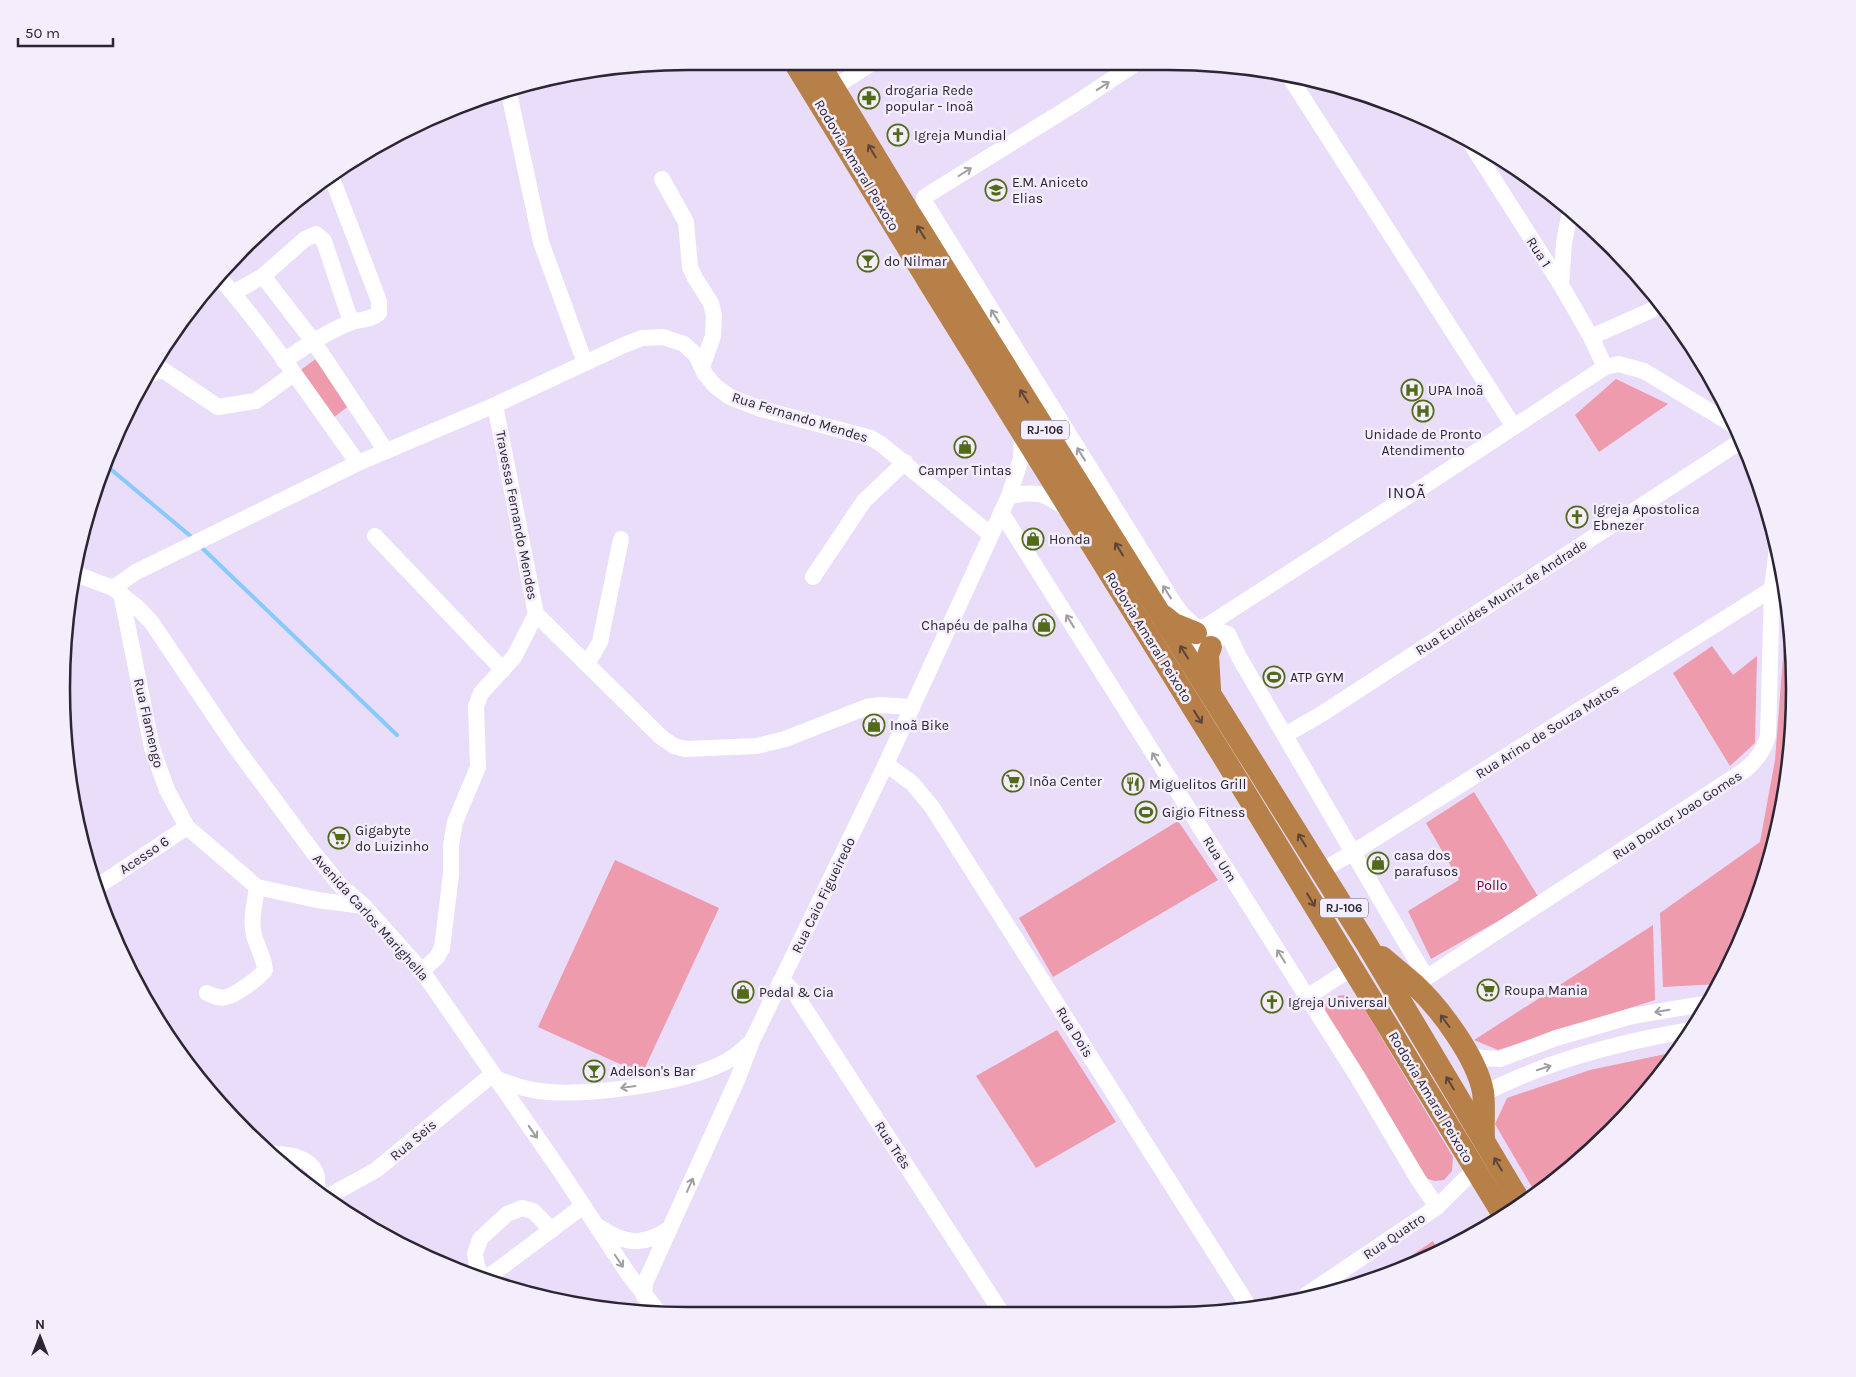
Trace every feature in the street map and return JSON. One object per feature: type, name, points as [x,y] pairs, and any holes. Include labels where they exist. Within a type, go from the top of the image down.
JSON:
[{"type":"highway","name":"Rodovia Amaral Peixoto","points":[[799,70],[1500,1210]]},
{"type":"highway","name":"Rodovia Amaral Peixoto","points":[[823,70],[914,221],[1366,943],[1518,1198]]},
{"type":"highway","points":[[1159,612],[1174,624],[1207,635],[1210,693]]},
{"type":"highway","points":[[1366,943],[1421,981],[1434,1006],[1470,1055],[1475,1065],[1483,1094],[1484,1141]]},
{"type":"street","points":[[833,88],[861,70]]},
{"type":"street","points":[[1125,70],[924,198],[1182,614],[1207,635],[1226,645],[1239,657],[1352,853],[1421,981]]},
{"type":"street","points":[[1294,83],[1514,427]]},
{"type":"street","points":[[510,97],[541,242],[585,363]]},
{"type":"street","name":"Rua 1","points":[[1477,153],[1561,286],[1606,367]]},
{"type":"street","points":[[662,179],[686,222],[690,267],[711,303],[714,315],[712,336],[702,367]]},
{"type":"street","points":[[157,372],[163,370],[218,406],[256,402],[313,341],[351,322],[375,316],[378,313],[380,308],[378,301],[334,182]]},
{"type":"street","points":[[1561,286],[1564,243],[1569,218]]},
{"type":"street","points":[[233,293],[263,276],[305,239],[316,234],[324,241],[351,322]]},
{"type":"street","points":[[1535,246],[1564,243]]},
{"type":"street","points":[[263,276],[313,341],[386,450]]},
{"type":"street","points":[[223,281],[358,462]]},
{"type":"street","points":[[1591,337],[1655,309]]},
{"type":"street","name":"Rua Fernando Mendes","points":[[495,405],[642,338],[663,337],[684,344],[696,355],[715,386],[730,398],[761,409],[871,438],[882,444],[991,535]]},
{"type":"street","points":[[1207,635],[1231,618],[1238,604],[1606,367],[1619,364],[1644,371],[1724,420]]},
{"type":"street","points":[[117,590],[136,572],[358,462],[495,405]]},
{"type":"street","name":"Travessa Fernando Mendes","points":[[495,405],[536,614],[661,737],[674,746],[685,748],[757,746],[785,739],[867,707],[880,705],[912,707]]},
{"type":"street","name":"Rua Caio Figueiredo","points":[[644,1296],[645,1283],[738,1078],[752,1041],[886,764],[991,535],[1021,459],[1022,435]]},
{"type":"street","name":"Rua Euclides Muniz de Andrade","points":[[1285,734],[1320,715],[1736,445]]},
{"type":"street","points":[[813,577],[864,501],[905,462]]},
{"type":"street","points":[[1008,496],[1032,492],[1046,496],[1071,512]]},
{"type":"street","name":"Rua Um","points":[[1001,512],[1357,1076],[1418,1179],[1437,1207]]},
{"type":"street","points":[[375,536],[503,670]]},
{"type":"street","points":[[587,664],[600,642],[621,539]]},
{"type":"street","name":"Rua Doutor Joao Gomes","points":[[1421,981],[1745,770],[1757,760],[1764,749],[1768,736],[1772,589],[1774,570]]},
{"type":"street","name":"Avenida Carlos Marighella","points":[[81,576],[117,590],[152,623],[234,745],[312,852],[340,885],[364,906],[422,971],[597,1225],[629,1275],[653,1306]]},
{"type":"street","name":"Rua Arino de Souza Matos","points":[[1321,871],[1772,589]]},
{"type":"street","name":"Rua Flamengo","points":[[117,590],[152,748],[167,790],[188,827],[257,887],[317,900],[364,906]]},
{"type":"street","points":[[422,971],[437,957],[442,948],[451,874],[451,845],[455,822],[478,767],[476,706],[480,693],[514,657],[536,614]]},
{"type":"street","name":"Rua Dois","points":[[886,764],[912,782],[932,807],[1246,1302]]},
{"type":"street","name":"Acesso 6","points":[[102,884],[188,827]]},
{"type":"street","points":[[207,993],[217,998],[228,997],[260,976],[265,970],[264,961],[253,935],[257,887]]},
{"type":"street","points":[[1306,997],[1352,968]]},
{"type":"street","name":"Rua Três","points":[[782,980],[794,992],[998,1307]]},
{"type":"street","points":[[1470,1055],[1500,1058],[1556,1038],[1632,1016],[1699,1005]]},
{"type":"street","points":[[1483,1094],[1509,1081],[1567,1060],[1639,1038],[1682,1031]]},
{"type":"street","points":[[494,1076],[513,1085],[539,1091],[582,1092],[645,1084],[695,1074],[726,1062],[752,1041]]},
{"type":"street","points":[[1500,1058],[1509,1081]]},
{"type":"street","points":[[726,1062],[734,1066],[738,1078]]},
{"type":"street","name":"Rua Seis","points":[[333,1194],[376,1170],[494,1076]]},
{"type":"street","points":[[521,1114],[526,1102],[539,1091]]},
{"type":"street","points":[[282,1155],[301,1158],[307,1161],[316,1171],[317,1183]]},
{"type":"street","name":"Rua Quatro","points":[[1315,1289],[1437,1207],[1476,1170]]},
{"type":"street","points":[[492,1275],[583,1206]]},
{"type":"street","points":[[479,1270],[476,1254],[480,1239],[507,1214],[522,1208],[533,1211],[552,1230]]},
{"type":"street","points":[[597,1225],[619,1238],[635,1242],[653,1239],[670,1229]]},
{"type":"green space","points":[[321,355],[355,401],[333,418],[298,372]]},
{"type":"green space","points":[[1616,379],[1668,404],[1599,452],[1575,415]]},
{"type":"green space","points":[[1784,641],[1785,729],[1781,769],[1765,849],[1753,887],[1739,925],[1710,984],[1663,987],[1660,913],[1760,842],[1775,760]]},
{"type":"green space","points":[[1712,646],[1733,675],[1757,656],[1755,743],[1730,766],[1673,673]]},
{"type":"green space","name":"Pollo","points":[[1474,792],[1539,898],[1431,959],[1408,911],[1459,880],[1426,823]]},
{"type":"green space","points":[[1178,821],[1218,880],[1053,977],[1019,918]]},
{"type":"green space","points":[[615,860],[719,908],[642,1074],[538,1027]]},
{"type":"green space","points":[[1653,925],[1655,1000],[1498,1050],[1474,1040]]},
{"type":"green space","points":[[1345,995],[1357,1000],[1362,1005],[1453,1157],[1452,1171],[1444,1180],[1435,1181],[1421,1177],[1323,1007],[1332,998]]},
{"type":"green space","points":[[1057,1030],[1116,1122],[1036,1168],[976,1076]]},
{"type":"green space","points":[[1666,1054],[1633,1096],[1605,1126],[1575,1154],[1532,1188],[1495,1124],[1507,1098],[1590,1070]]},
{"type":"green space","points":[[1433,1241],[1436,1246],[1406,1259]]},
{"type":"waterway","points":[[111,469],[194,539]]},
{"type":"waterway","points":[[200,546],[397,735]]},
{"type":"place","name":"drogaria Rede popular - Inoã","points":[[869,98]]},
{"type":"place","name":"Igreja Mundial","points":[[898,135]]},
{"type":"place","name":"E.M. Aniceto Elias","points":[[996,190]]},
{"type":"place","name":"do Nilmar","points":[[868,261]]},
{"type":"place","name":"UPA Inoã","points":[[1412,390]]},
{"type":"place","name":"Unidade de Pronto Atendimento","points":[[1423,411]]},
{"type":"place","name":"Camper Tintas","points":[[965,447]]},
{"type":"place","name":"Igreja Apostolica Ebnezer","points":[[1577,517]]},
{"type":"place","name":"Honda","points":[[1033,539]]},
{"type":"place","name":"Chapéu de palha","points":[[1044,625]]},
{"type":"place","name":"ATP GYM","points":[[1274,677]]},
{"type":"place","name":"Inoã Bike","points":[[874,725]]},
{"type":"place","name":"Inõa Center","points":[[1013,781]]},
{"type":"place","name":"Miguelitos Grill","points":[[1133,784]]},
{"type":"place","name":"Gigio Fitness","points":[[1146,812]]},
{"type":"place","name":"Gigabyte do Luizinho","points":[[339,838]]},
{"type":"place","name":"casa dos parafusos","points":[[1378,863]]},
{"type":"place","name":"Roupa Mania","points":[[1488,990]]},
{"type":"place","name":"Pedal & Cia","points":[[743,992]]},
{"type":"place","name":"Igreja Universal","points":[[1272,1002]]},
{"type":"place","name":"Adelson's Bar","points":[[594,1071]]},
{"type":"district","name":"INOÃ","points":[[1407,492]]}]
